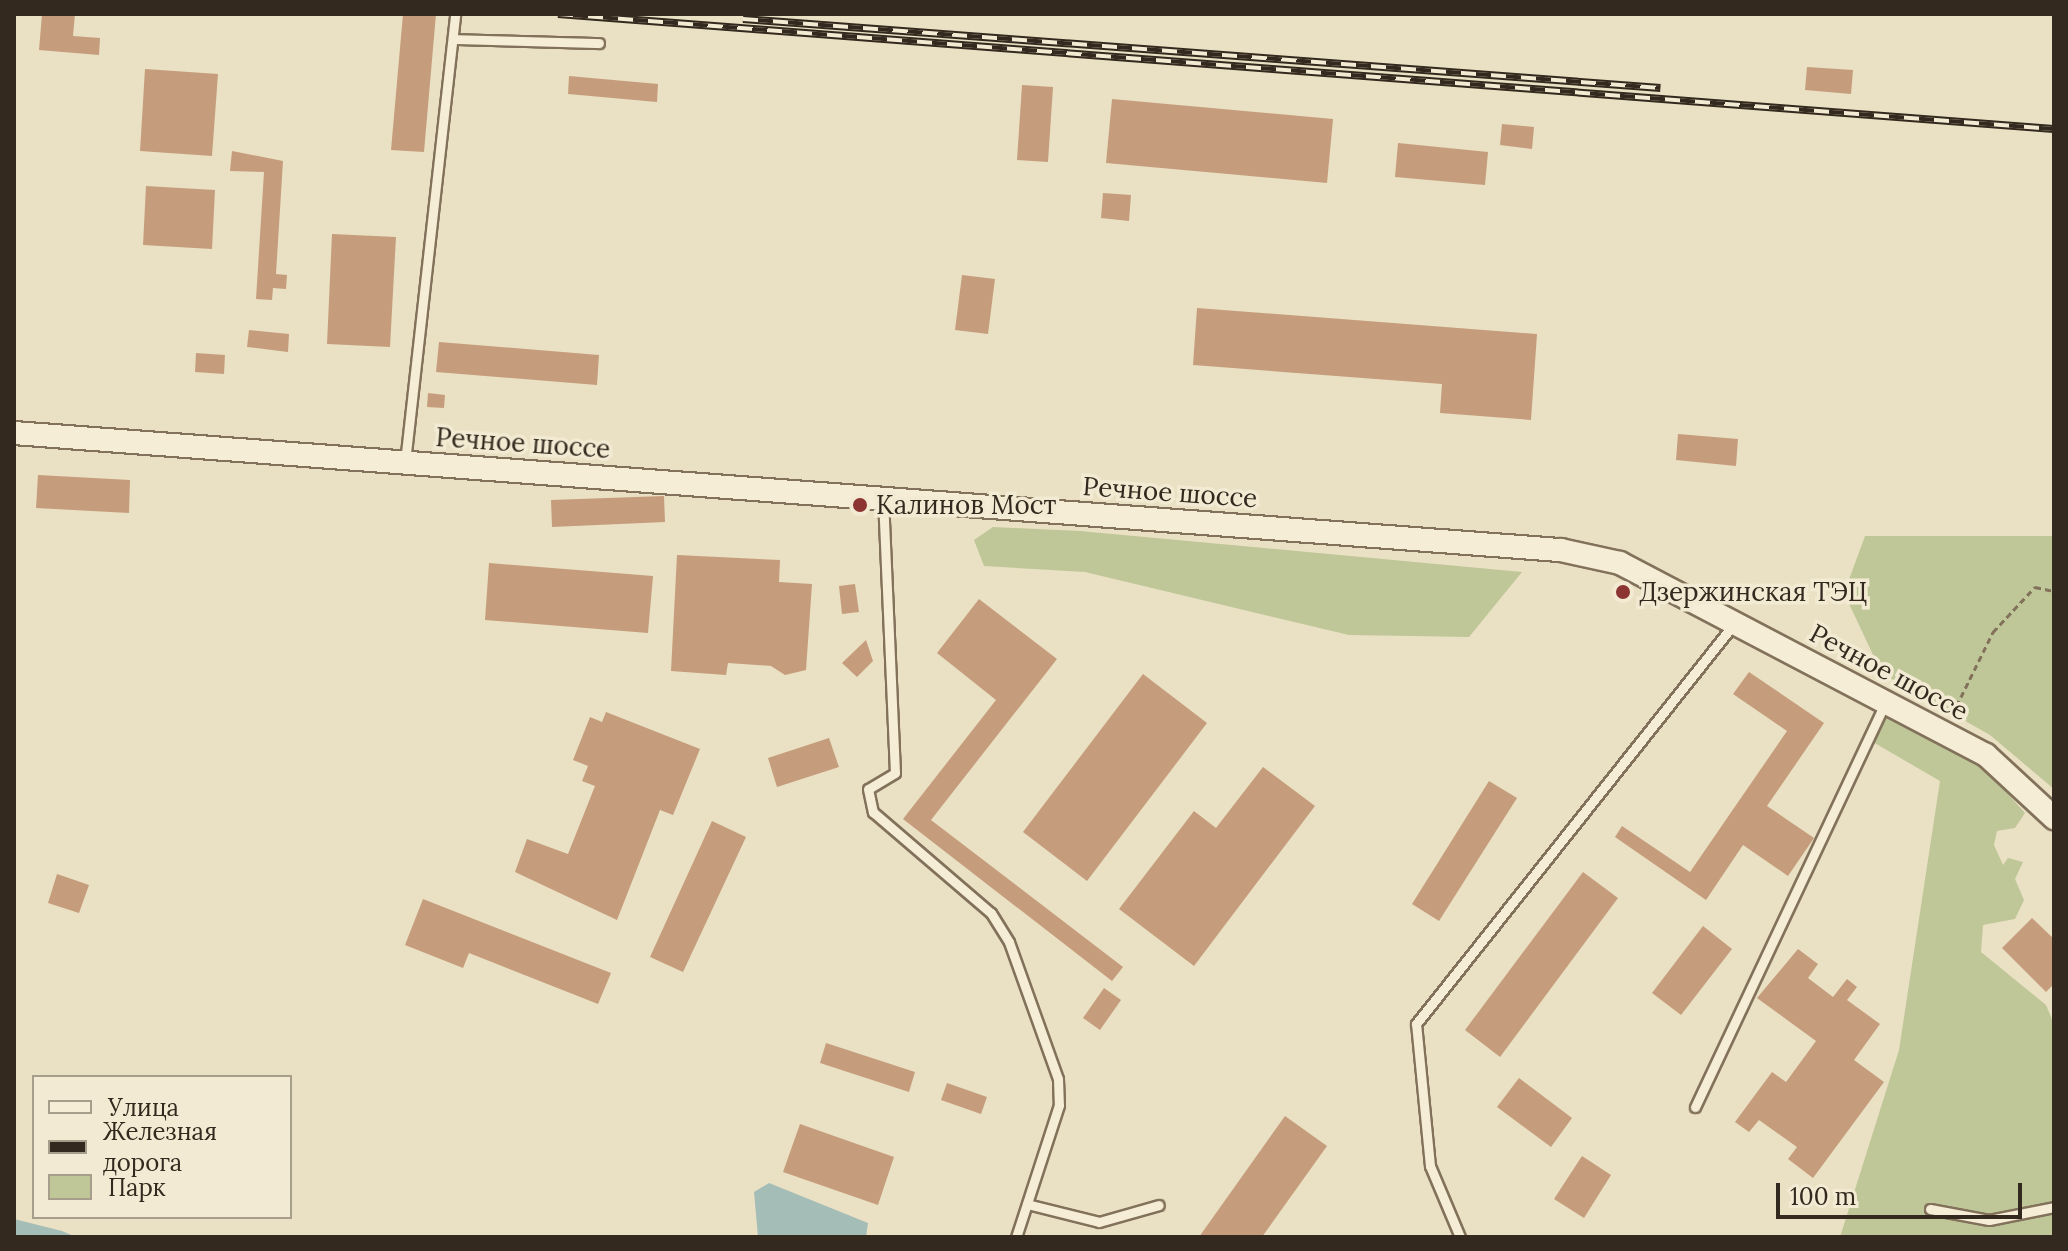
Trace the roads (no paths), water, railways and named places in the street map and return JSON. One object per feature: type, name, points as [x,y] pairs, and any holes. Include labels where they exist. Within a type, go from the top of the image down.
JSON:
[{"type":"street","name":"Речное шоссе","points":[[14,433],[1561,550],[1620,563],[1944,732],[1986,755],[2054,818]]},
{"type":"lane","points":[[405,462],[455,14]]},
{"type":"lane","points":[[453,39],[599,43]]},
{"type":"lane","points":[[883,498],[895,773],[868,789],[880,823],[991,913],[1009,942],[1058,1079],[1059,1105],[1016,1237]]},
{"type":"lane","points":[[1460,1237],[1430,1166],[1416,1024],[1735,622]]},
{"type":"lane","points":[[1695,1107],[1886,702]]},
{"type":"lane","points":[[1027,1204],[1099,1222],[1159,1205]]},
{"type":"lane","points":[[1930,1209],[1989,1220],[2054,1207]]},
{"type":"water","points":[[769,1183],[868,1223],[866,1237],[758,1237],[754,1192]]},
{"type":"water","points":[[14,1219],[62,1231],[76,1237],[14,1237]]},
{"type":"railway","points":[[558,14],[2054,129]]},
{"type":"railway","points":[[743,19],[1660,88]]},
{"type":"place","name":"Калинов Мост","points":[[860,505]]},
{"type":"place","name":"Дзержинская ТЭЦ","points":[[1623,592]]}]
